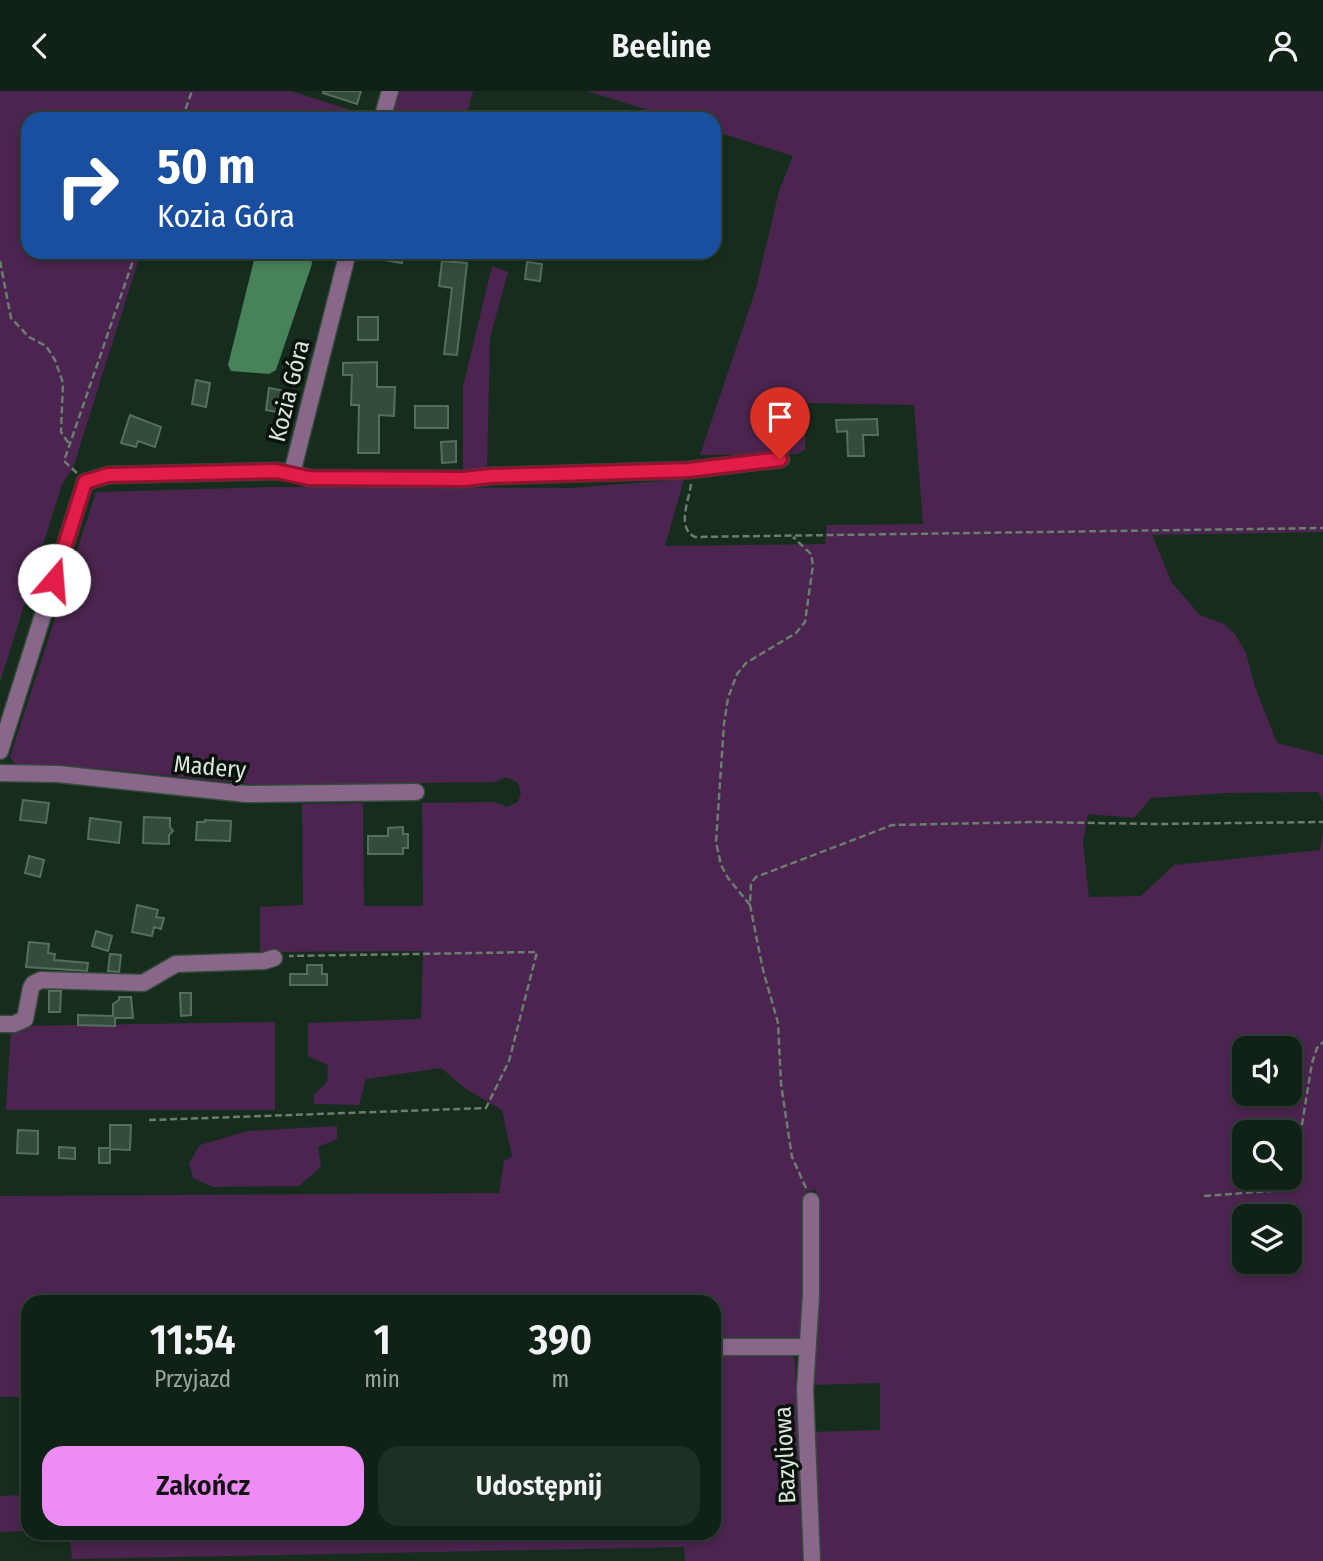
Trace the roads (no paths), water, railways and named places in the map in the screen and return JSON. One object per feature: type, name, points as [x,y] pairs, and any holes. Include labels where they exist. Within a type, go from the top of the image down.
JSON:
[{"type":"street","points":[[384,112],[390,91]]},
{"type":"street","name":"Kozia Góra","points":[[0,751],[85,482],[108,475],[276,471],[292,473],[346,259]]},
{"type":"street","points":[[292,473],[309,478],[464,479],[689,470],[780,459]]},
{"type":"street","name":"Madery","points":[[0,773],[58,775],[246,794],[416,792]]},
{"type":"street","points":[[0,1024],[14,1024],[25,1019],[31,988],[41,980],[143,983],[176,964],[264,961],[274,958]]},
{"type":"street","name":"Bazyliowa","points":[[811,1201],[811,1296],[806,1347],[806,1441],[811,1561]]},
{"type":"street","points":[[721,1347],[806,1347]]}]
